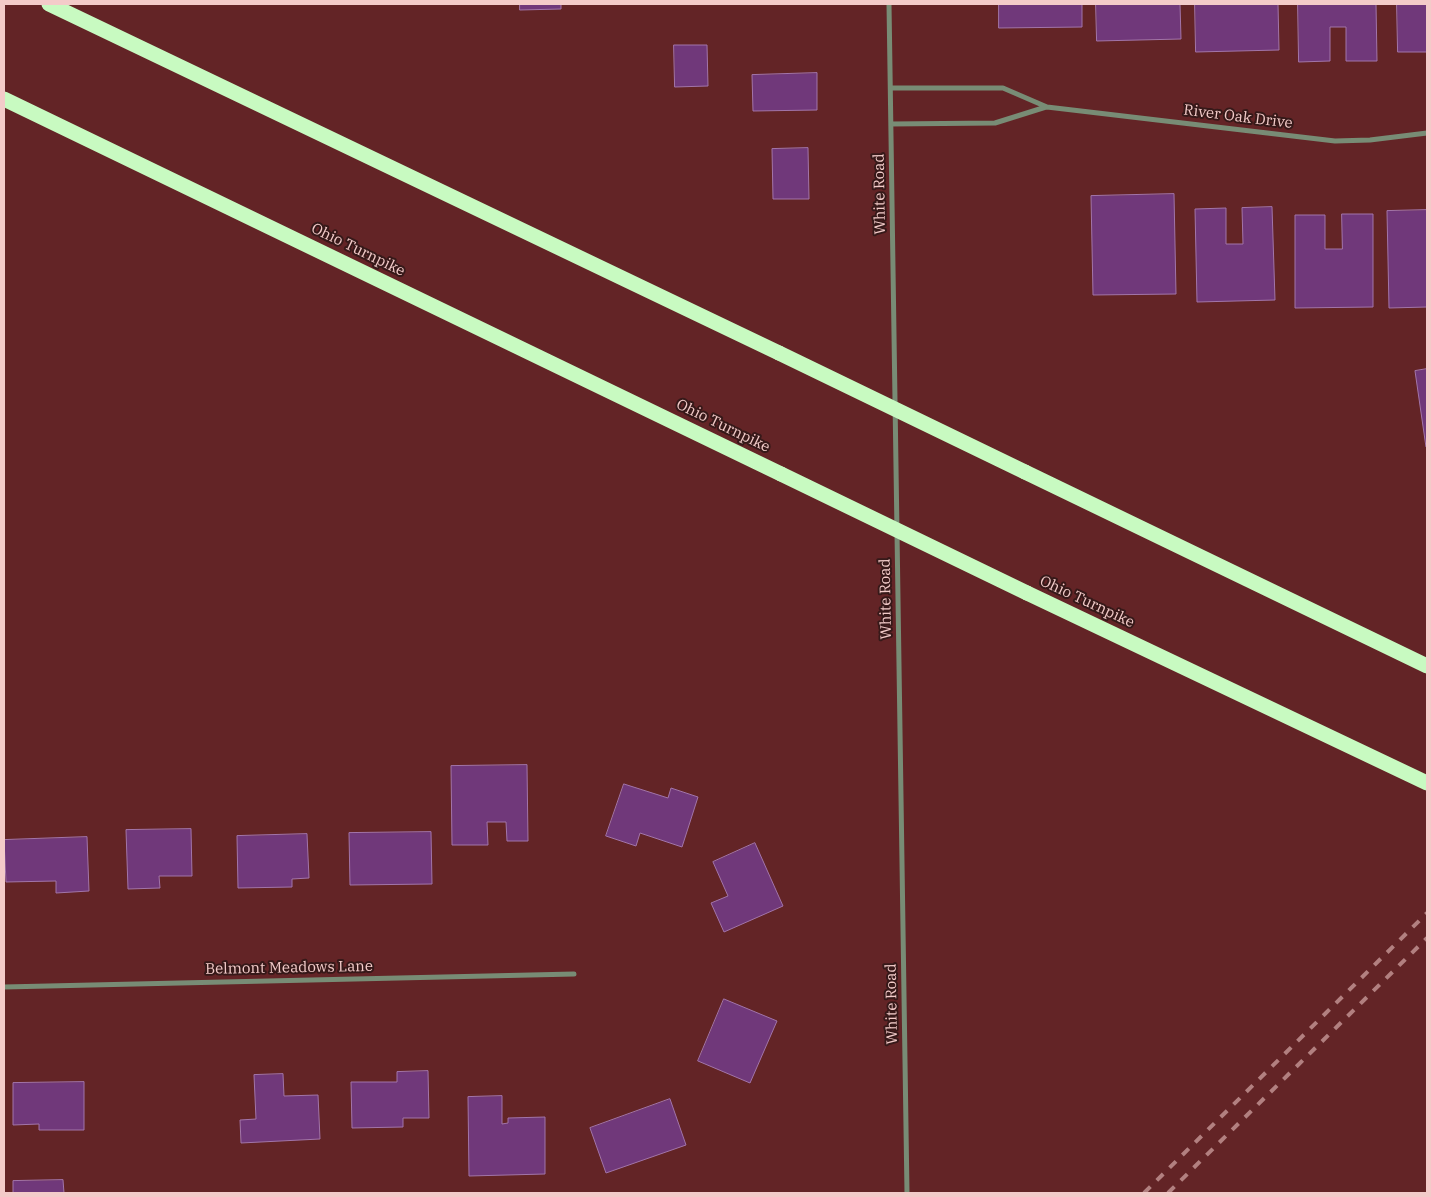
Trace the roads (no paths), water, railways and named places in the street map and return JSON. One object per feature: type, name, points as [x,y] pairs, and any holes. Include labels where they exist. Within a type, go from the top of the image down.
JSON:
[{"type":"highway","points":[[49,4],[779,353],[1427,666]]},
{"type":"highway","name":"Ohio Turnpike","points":[[4,98],[1027,593],[1423,781]]},
{"type":"street","name":"White Road","points":[[889,4],[907,1193]]},
{"type":"street","name":"River Oak Drive","points":[[891,88],[1003,88],[1047,107],[1335,141],[1370,140],[1427,133]]},
{"type":"street","name":"River Oak Drive","points":[[891,124],[994,123],[1047,107]]},
{"type":"street","name":"Belmont Meadows Lane","points":[[4,987],[574,974]]},
{"type":"railway","points":[[1144,1193],[1427,913]]},
{"type":"railway","points":[[1168,1193],[1427,938]]}]
